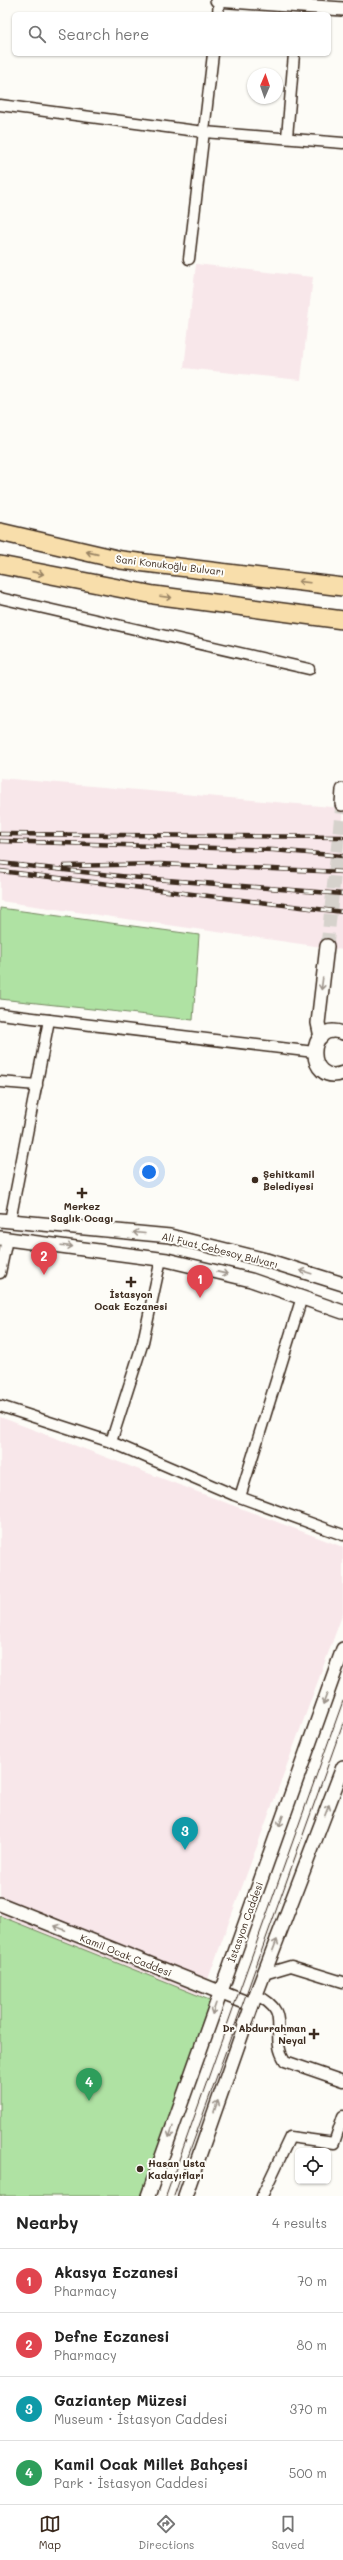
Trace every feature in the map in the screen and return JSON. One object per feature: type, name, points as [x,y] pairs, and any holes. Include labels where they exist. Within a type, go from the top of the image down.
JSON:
[{"type":"highway","name":"Sani Konukoğlu Bulvarı","points":[[0,532],[121,560],[343,587]]},
{"type":"highway","points":[[0,565],[154,595],[343,620]]},
{"type":"street","points":[[218,12],[219,0],[343,9]]},
{"type":"street","points":[[189,259],[213,56]]},
{"type":"street","points":[[287,137],[294,56]]},
{"type":"street","points":[[0,105],[204,132],[287,137],[343,143]]},
{"type":"street","points":[[0,598],[309,669]]},
{"type":"street","points":[[342,804],[343,790]]},
{"type":"street","points":[[327,946],[318,1023],[321,1037],[314,1052],[316,1063],[320,1069],[333,1074],[343,1073]]},
{"type":"street","points":[[0,1014],[314,1052]]},
{"type":"street","points":[[5,1220],[37,1085],[49,1020]]},
{"type":"street","points":[[321,1037],[334,1031],[343,1033]]},
{"type":"street","points":[[0,1082],[37,1085]]},
{"type":"street","name":"Ali Fuat Cebesoy Bulvarı","points":[[5,1220],[170,1236],[266,1260],[343,1284]]},
{"type":"street","points":[[0,1273],[4,1239],[161,1259],[251,1280],[343,1312]]},
{"type":"street","points":[[111,1442],[143,1342],[161,1259]]},
{"type":"street","points":[[240,1497],[302,1297]]},
{"type":"street","points":[[0,1406],[111,1442],[240,1497],[343,1535]]},
{"type":"street","name":"İstasyon Caddesi","points":[[148,2196],[343,1649]]},
{"type":"street","points":[[185,2196],[254,2000],[343,1767]]},
{"type":"street","name":"Kamil Ocak Caddesi","points":[[0,1904],[220,1993],[254,2000]]},
{"type":"street","points":[[264,1974],[291,1966],[343,1982]]},
{"type":"street","points":[[254,2000],[269,2001],[277,2013],[279,2022],[277,2040],[285,2062],[343,2081]]},
{"type":"street","points":[[262,2196],[290,2137],[334,2143],[343,2116]]},
{"type":"shaded area","points":[[196,264],[313,277],[301,380],[184,368]]},
{"type":"shaded area","points":[[0,778],[343,808],[343,950],[0,901]]},
{"type":"shaded area","points":[[0,1417],[343,1547],[343,1613],[128,2196],[0,2196]]},
{"type":"green space","points":[[0,908],[199,935],[193,1020],[0,999]]},
{"type":"green space","points":[[0,1916],[212,2001],[145,2196],[0,2196]]},
{"type":"tunnel","points":[[327,946],[342,804]]},
{"type":"tram line","points":[[166,2196],[343,1701]]},
{"type":"tram line","points":[[174,2196],[343,1723]]},
{"type":"railway","points":[[0,834],[343,837]]},
{"type":"railway","points":[[0,841],[273,850],[343,856]]},
{"type":"railway","points":[[0,863],[129,877],[343,894]]},
{"type":"railway","points":[[64,866],[160,864],[343,872]]},
{"type":"railway","points":[[0,871],[343,912]]},
{"type":"place","name":"Şehitkamil Belediyesi","points":[[255,1180]]},
{"type":"place","name":"Merkez Saglık Ocagı","points":[[82,1193]]},
{"type":"place","name":"Defne Eczanesi","points":[[44,1275]]},
{"type":"place","name":"İstasyon Ocak Eczanesi","points":[[131,1282]]},
{"type":"place","name":"Akasya Eczanesi","points":[[200,1298]]},
{"type":"place","name":"Gaziantep Müzesi","points":[[185,1850]]},
{"type":"place","name":"Dr Abdurrahman Neyal","points":[[314,2034]]},
{"type":"place","name":"Kamil Ocak Millet Bahçesi","points":[[89,2101]]},
{"type":"place","name":"Hasan Usta Kadayıfları","points":[[140,2169]]}]
